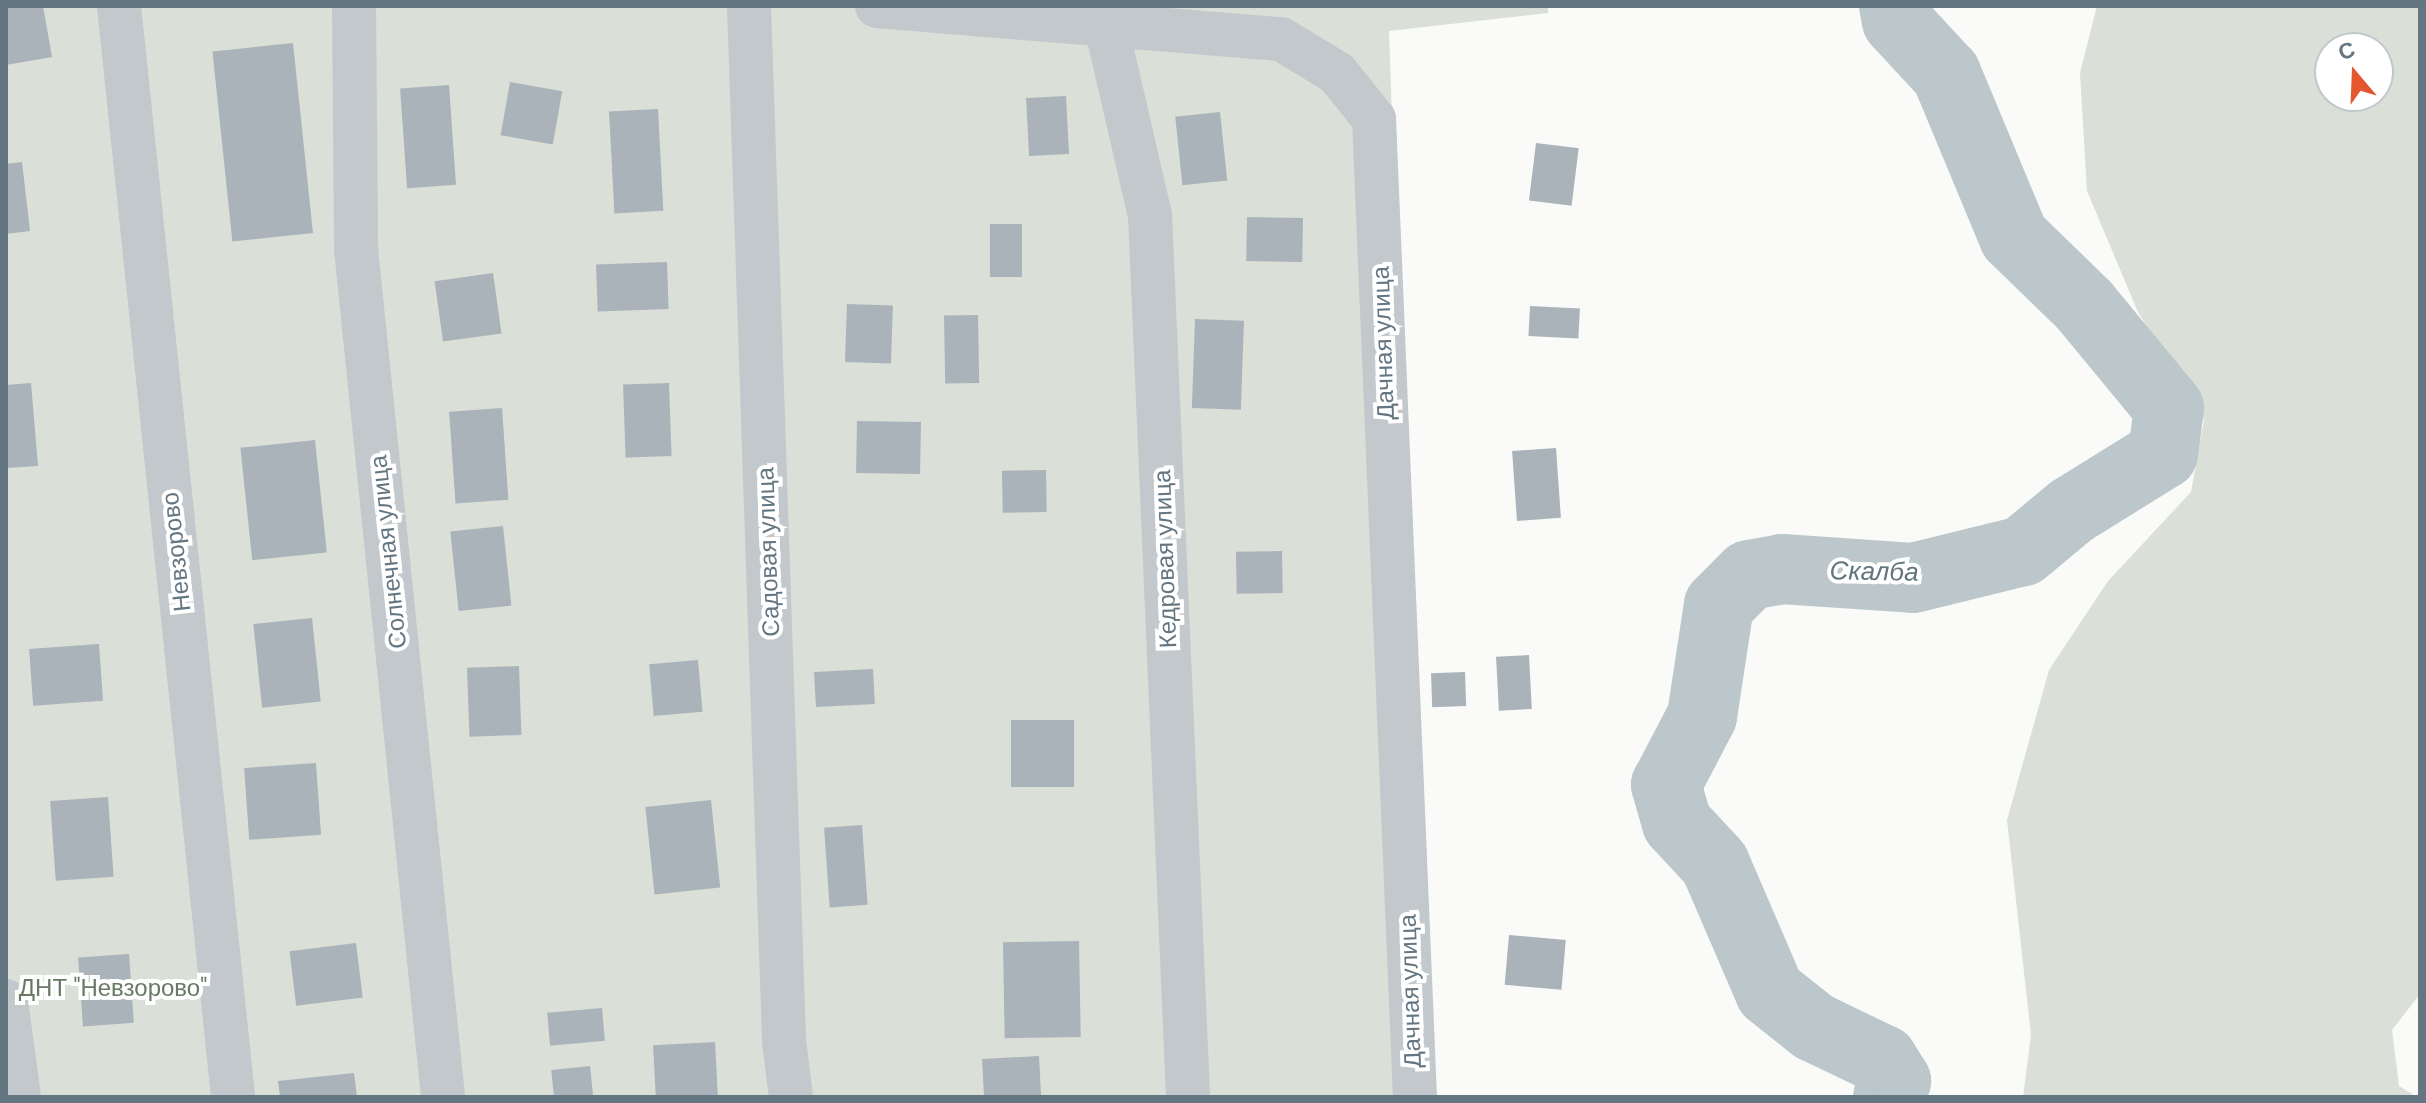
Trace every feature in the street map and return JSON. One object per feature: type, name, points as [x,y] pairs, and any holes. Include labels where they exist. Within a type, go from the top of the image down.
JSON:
[{"type":"street","name":"Невзорово","points":[[119,6],[233,1097]]},
{"type":"street","name":"Солнечная улица","points":[[354,6],[356,249],[443,1097]]},
{"type":"street","name":"Садовая улица","points":[[749,6],[784,1041],[791,1097]]},
{"type":"street","name":"Дачная улица","points":[[877,6],[1281,39],[1337,73],[1374,119],[1415,1097]]},
{"type":"street","name":"Кедровая улица","points":[[1106,25],[1150,215],[1188,1097]]},
{"type":"street","points":[[6,1001],[13,1072]]},
{"type":"green space","name":"ДНТ \"Невзорово\"","points":[[6,6],[1548,6],[1548,13],[1389,31],[1426,1097],[6,1097]]},
{"type":"green space","points":[[2097,6],[2420,6],[2420,994],[2392,1030],[2399,1086],[2417,1097],[2023,1097],[2031,1035],[2007,820],[2049,670],[2108,581],[2191,492],[2204,420],[2138,312],[2087,191],[2080,73]]},
{"type":"building","points":[[6,6],[43,6],[52,57],[6,65]]},
{"type":"building","points":[[293,43],[313,233],[232,241],[212,51]]},
{"type":"building","points":[[510,82],[562,91],[553,144],[501,135]]},
{"type":"building","points":[[449,85],[456,185],[407,188],[400,88]]},
{"type":"building","points":[[1066,96],[1069,154],[1029,156],[1026,98]]},
{"type":"building","points":[[658,109],[663,211],[614,213],[609,112]]},
{"type":"building","points":[[1220,112],[1227,181],[1182,185],[1175,117]]},
{"type":"building","points":[[1536,143],[1579,148],[1572,206],[1529,201]]},
{"type":"building","points":[[22,162],[30,231],[6,234],[6,164]]},
{"type":"building","points":[[1247,217],[1303,218],[1302,262],[1246,261]]},
{"type":"building","points":[[990,224],[1022,224],[1022,277],[990,277]]},
{"type":"building","points":[[667,262],[669,309],[598,311],[596,264]]},
{"type":"building","points":[[493,273],[501,333],[443,342],[435,281]]},
{"type":"building","points":[[847,304],[893,306],[891,364],[845,362]]},
{"type":"building","points":[[1530,306],[1580,309],[1578,339],[1528,336]]},
{"type":"building","points":[[978,315],[979,383],[945,384],[944,316]]},
{"type":"building","points":[[1195,319],[1244,321],[1241,410],[1192,408]]},
{"type":"building","points":[[31,383],[38,466],[6,468],[6,385]]},
{"type":"building","points":[[669,383],[672,456],[626,458],[623,385]]},
{"type":"building","points":[[502,408],[508,500],[456,503],[449,412]]},
{"type":"building","points":[[857,421],[921,422],[920,474],[856,473]]},
{"type":"building","points":[[315,440],[327,552],[252,560],[240,448]]},
{"type":"building","points":[[1556,448],[1561,518],[1517,521],[1512,451]]},
{"type":"building","points":[[1046,470],[1047,512],[1003,513],[1002,471]]},
{"type":"building","points":[[503,526],[511,606],[459,611],[450,532]]},
{"type":"building","points":[[1282,551],[1283,593],[1237,594],[1236,552]]},
{"type":"building","points":[[312,618],[321,702],[262,708],[253,624]]},
{"type":"building","points":[[99,644],[103,701],[33,706],[29,649]]},
{"type":"building","points":[[1529,655],[1532,709],[1499,711],[1496,657]]},
{"type":"building","points":[[698,660],[703,712],[654,716],[649,664]]},
{"type":"building","points":[[519,666],[521,735],[469,737],[467,668]]},
{"type":"building","points":[[873,669],[875,704],[816,707],[814,672]]},
{"type":"building","points":[[1465,672],[1466,706],[1432,707],[1431,673]]},
{"type":"building","points":[[1011,720],[1074,720],[1074,787],[1011,787]]},
{"type":"building","points":[[316,763],[321,835],[249,840],[244,768]]},
{"type":"building","points":[[108,797],[114,877],[56,881],[50,801]]},
{"type":"building","points":[[711,800],[720,888],[655,894],[645,807]]},
{"type":"building","points":[[862,825],[868,905],[830,907],[824,828]]},
{"type":"building","points":[[1509,935],[1566,940],[1561,990],[1505,985]]},
{"type":"building","points":[[1079,941],[1081,1037],[1005,1038],[1003,942]]},
{"type":"building","points":[[356,943],[363,998],[296,1006],[289,951]]},
{"type":"building","points":[[129,954],[134,1023],[83,1026],[78,958]]},
{"type":"building","points":[[602,1008],[605,1041],[550,1046],[547,1013]]},
{"type":"building","points":[[715,1042],[718,1097],[656,1097],[653,1045]]},
{"type":"building","points":[[1039,1056],[1041,1097],[984,1097],[982,1059]]},
{"type":"building","points":[[590,1066],[593,1097],[554,1097],[551,1070]]},
{"type":"building","points":[[354,1073],[357,1097],[280,1097],[278,1081]]},
{"type":"waterway","name":"Скалба","points":[[1888,1097],[1896,1081],[1883,1060],[1814,1027],[1770,992],[1715,864],[1677,823],[1666,785],[1702,716],[1719,605],[1749,575],[1782,569],[1913,578],[2023,551],[2071,511],[2163,454],[2169,408],[2085,306],[2014,237],[1946,74],[1897,21],[1894,6]]}]
